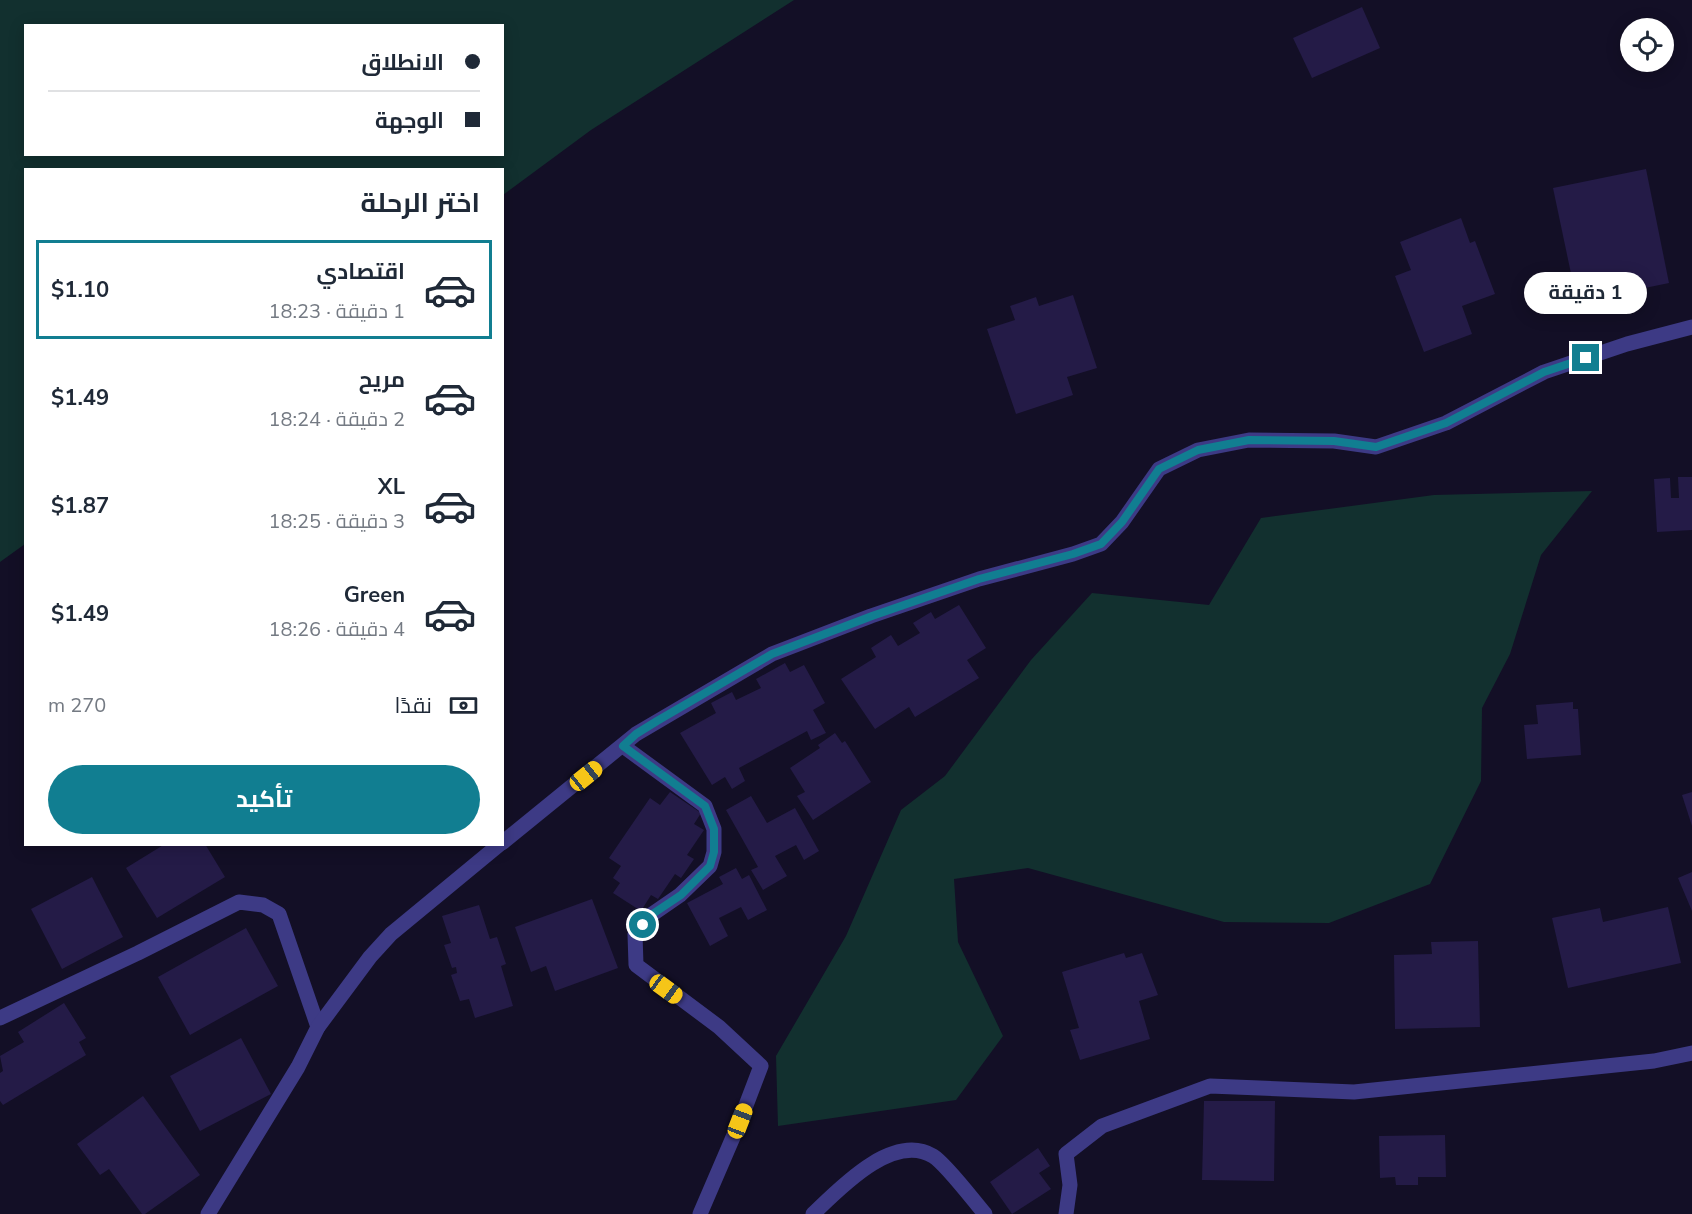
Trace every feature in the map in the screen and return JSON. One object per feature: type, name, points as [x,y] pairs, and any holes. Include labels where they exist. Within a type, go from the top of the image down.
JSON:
[{"type":"street","points":[[504,842],[636,734],[772,654],[979,579],[1073,554],[1101,544],[1122,522],[1159,469],[1198,450],[1249,440],[1334,441],[1376,447],[1446,423],[1544,372],[1627,344],[1692,327]]},
{"type":"street","points":[[623,746],[705,806],[714,829],[714,852],[710,866],[681,895],[651,915],[635,934],[636,965],[719,1027],[761,1066],[700,1214]]},
{"type":"street","points":[[208,1214],[298,1067],[318,1027],[370,957],[391,934],[499,846]]},
{"type":"street","points":[[0,1018],[240,902],[263,905],[279,914],[318,1027]]},
{"type":"street","points":[[1066,1214],[1070,1185],[1066,1154],[1102,1126],[1210,1086],[1354,1092],[1654,1060],[1692,1053]]},
{"type":"street","points":[[813,1214],[882,1157],[910,1148],[934,1156],[985,1214]]},
{"type":"green space","points":[[0,0],[794,0],[591,130],[504,194],[504,168],[24,168],[24,545],[0,562]]},
{"type":"green space","points":[[1592,491],[1541,555],[1510,654],[1482,708],[1481,781],[1430,884],[1329,923],[1224,922],[1028,868],[954,879],[958,942],[1003,1036],[956,1100],[778,1126],[776,1056],[846,936],[901,810],[945,776],[1031,660],[1092,593],[1209,605],[1261,518],[1434,495]]},
{"type":"building","points":[[1362,7],[1380,48],[1312,78],[1293,38]]},
{"type":"building","points":[[1646,169],[1669,283],[1577,302],[1553,188]]},
{"type":"building","points":[[1461,218],[1470,243],[1475,241],[1495,294],[1462,306],[1472,334],[1424,352],[1395,276],[1411,270],[1400,242]]},
{"type":"building","points":[[1073,295],[1097,368],[1067,377],[1073,395],[1016,414],[987,329],[1015,320],[1010,306],[1036,297],[1039,306]]},
{"type":"building","points":[[1678,477],[1692,477],[1692,530],[1657,532],[1654,479],[1670,478],[1671,498],[1679,498]]},
{"type":"building","points":[[959,605],[986,648],[967,660],[979,678],[915,717],[909,707],[875,729],[841,679],[876,657],[871,648],[891,635],[898,646],[920,633],[913,623],[931,612],[935,619]]},
{"type":"building","points":[[785,663],[790,672],[804,665],[825,703],[813,710],[826,733],[811,740],[807,731],[739,768],[745,781],[732,789],[725,777],[712,785],[680,733],[716,713],[711,703],[732,692],[736,700],[761,688],[756,679]]},
{"type":"building","points":[[1573,702],[1573,709],[1578,709],[1581,755],[1527,759],[1524,725],[1538,724],[1536,705]]},
{"type":"building","points":[[835,733],[842,743],[845,741],[871,782],[813,820],[797,796],[805,792],[790,768],[820,748],[818,745]]},
{"type":"building","points":[[670,792],[701,813],[694,824],[704,830],[687,855],[694,859],[681,878],[675,874],[658,899],[651,895],[641,911],[613,893],[620,883],[613,878],[621,866],[609,858],[650,798],[660,805]]},
{"type":"building","points":[[1692,792],[1692,826],[1682,795]]},
{"type":"building","points":[[751,796],[767,823],[795,808],[819,851],[804,860],[796,845],[775,856],[787,876],[763,890],[751,870],[758,867],[726,810]]},
{"type":"building","points":[[162,846],[206,846],[225,877],[157,918],[126,868]]},
{"type":"building","points":[[736,868],[742,879],[749,875],[767,910],[748,920],[741,907],[719,918],[728,936],[710,946],[687,903],[723,884],[719,877]]},
{"type":"building","points":[[1692,872],[1692,911],[1678,878]]},
{"type":"building","points":[[92,877],[123,937],[62,969],[31,909]]},
{"type":"building","points":[[592,899],[618,968],[555,991],[546,966],[531,972],[515,927]]},
{"type":"building","points":[[479,905],[490,939],[497,937],[506,964],[501,966],[513,1006],[475,1018],[469,999],[460,1001],[451,975],[457,973],[456,967],[452,968],[444,945],[451,943],[442,916]]},
{"type":"building","points":[[1668,907],[1681,963],[1568,988],[1552,918],[1600,908],[1603,922]]},
{"type":"building","points":[[246,928],[278,986],[190,1035],[158,977]]},
{"type":"building","points":[[1478,941],[1480,1027],[1395,1029],[1394,955],[1432,954],[1431,942]]},
{"type":"building","points":[[1124,953],[1126,958],[1142,953],[1158,995],[1139,1001],[1150,1039],[1080,1060],[1070,1030],[1079,1028],[1062,972]]},
{"type":"building","points":[[64,1003],[86,1038],[79,1042],[86,1055],[3,1105],[0,1101],[0,1073],[3,1071],[0,1056],[24,1042],[18,1032]]},
{"type":"building","points":[[241,1038],[271,1094],[200,1131],[170,1076]]},
{"type":"building","points":[[143,1096],[200,1175],[145,1214],[142,1214],[109,1169],[100,1175],[77,1144]]},
{"type":"building","points":[[1204,1101],[1275,1101],[1274,1181],[1202,1180]]},
{"type":"building","points":[[1445,1135],[1446,1177],[1418,1177],[1418,1185],[1396,1185],[1395,1177],[1380,1178],[1379,1136]]},
{"type":"building","points":[[1038,1148],[1050,1166],[1039,1173],[1051,1189],[1012,1214],[990,1182]]},
{"type":"route","points":[[643,925],[651,915],[681,895],[710,866],[714,852],[714,829],[705,806],[623,746],[636,734],[657,721],[772,654],[979,579],[1073,554],[1101,544],[1122,522],[1159,469],[1198,450],[1249,440],[1334,441],[1376,447],[1446,423],[1544,372],[1586,358]]}]
